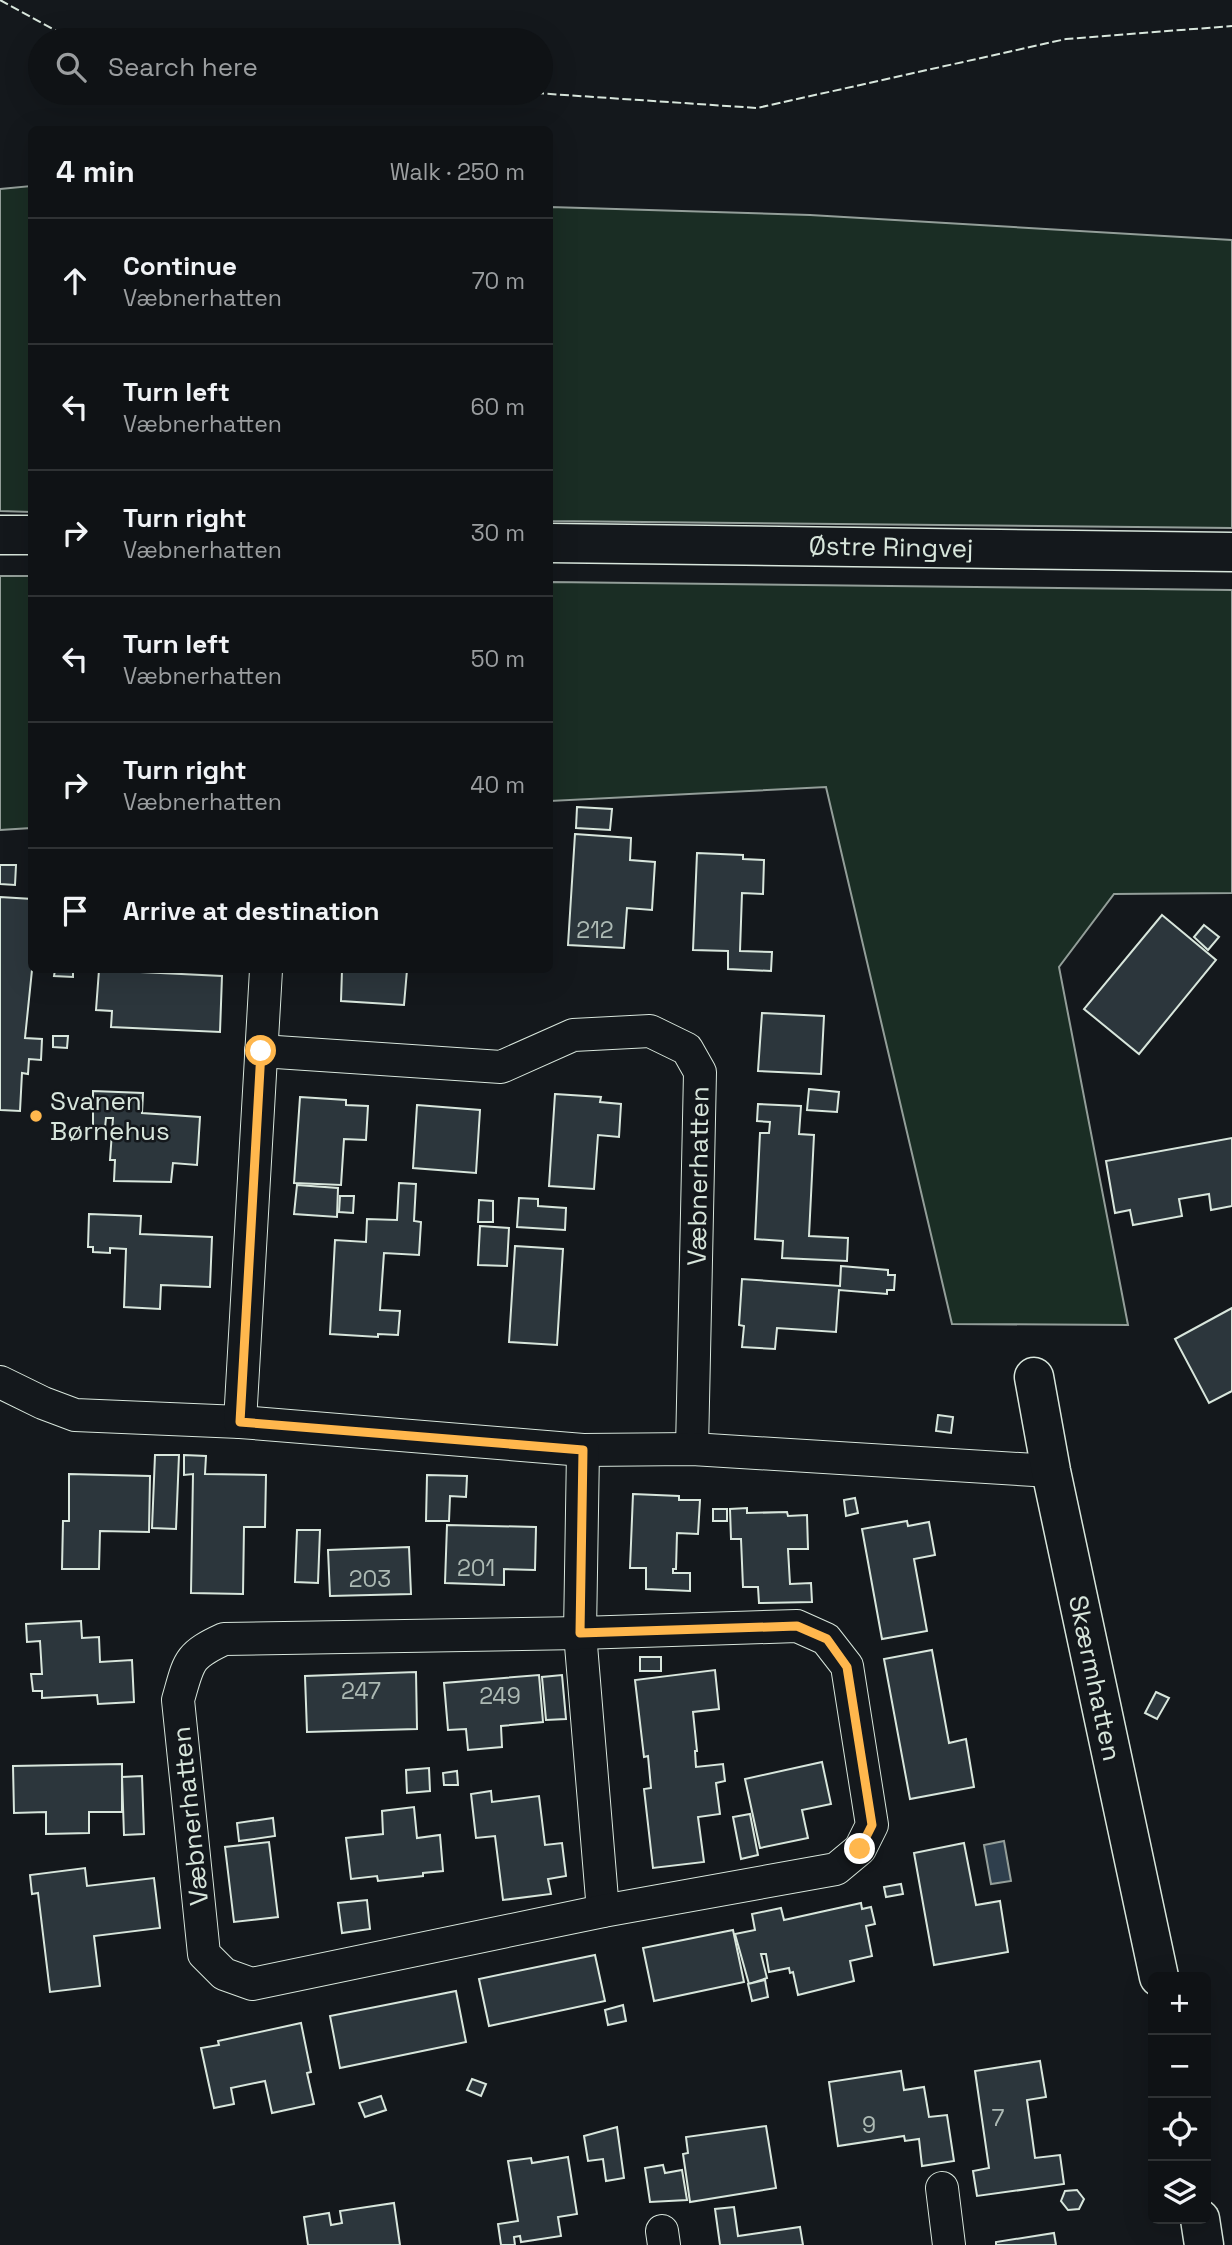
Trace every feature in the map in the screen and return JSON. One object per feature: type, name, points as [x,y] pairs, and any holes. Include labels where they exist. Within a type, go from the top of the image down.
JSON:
[{"type":"main road","points":[[0,535],[28,535]]},
{"type":"main road","name":"Østre Ringvej","points":[[553,543],[1232,552]]},
{"type":"main road","name":"Skærmhatten","points":[[1034,1377],[1051,1471],[1158,1972]]},
{"type":"main road","points":[[1201,2224],[1204,2245]]},
{"type":"street","points":[[240,1422],[266,973]]},
{"type":"street","name":"Væbnerhatten","points":[[261,1051],[501,1066],[573,1035],[650,1031],[687,1049],[700,1072],[692,1450]]},
{"type":"street","points":[[0,1382],[43,1404],[75,1415],[240,1422],[583,1450],[692,1450],[1051,1471]]},
{"type":"street","points":[[583,1450],[580,1633],[603,1912]]},
{"type":"street","name":"Væbnerhatten","points":[[797,1626],[827,1639],[847,1667],[872,1825],[860,1849],[836,1869],[603,1912],[252,1984],[224,1974],[204,1954],[178,1700],[187,1668],[199,1651],[224,1639],[580,1633],[797,1626]]},
{"type":"street","points":[[942,2188],[949,2245]]},
{"type":"green space","points":[[28,186],[28,512],[0,511],[0,189]]},
{"type":"green space","points":[[553,207],[810,215],[1232,240],[1232,528],[553,521]]},
{"type":"green space","points":[[0,576],[28,576],[28,828],[0,830]]},
{"type":"green space","points":[[553,582],[1232,590],[1232,893],[1114,894],[1059,967],[1128,1325],[952,1324],[826,787],[553,801]]},
{"type":"water","points":[[1004,1841],[1011,1881],[991,1884],[984,1845]]},
{"type":"building","points":[[577,807],[612,809],[610,830],[576,828]]},
{"type":"building","points":[[575,834],[631,838],[630,860],[655,862],[652,910],[627,908],[624,948],[568,945]]},
{"type":"building","points":[[697,853],[743,855],[743,859],[764,860],[763,894],[742,893],[740,951],[772,952],[771,971],[728,969],[728,951],[693,950]]},
{"type":"building","points":[[0,865],[16,865],[15,885],[0,884]]},
{"type":"building","points":[[0,897],[28,899],[28,973],[32,973],[25,1038],[42,1039],[41,1060],[29,1059],[28,1074],[22,1073],[20,1111],[0,1110]]},
{"type":"building","points":[[1162,915],[1216,960],[1139,1054],[1084,1009]]},
{"type":"building","points":[[1204,925],[1219,937],[1208,950],[1194,937]]},
{"type":"building","points":[[54,973],[73,973],[73,977],[54,976]]},
{"type":"building","points":[[99,973],[222,976],[220,1032],[111,1027],[112,1011],[96,1010]]},
{"type":"building","points":[[342,973],[407,973],[404,1005],[341,1001]]},
{"type":"building","points":[[762,1013],[824,1016],[821,1074],[758,1071]]},
{"type":"building","points":[[53,1036],[68,1036],[67,1048],[53,1047]]},
{"type":"building","points":[[809,1089],[839,1092],[837,1112],[807,1110]]},
{"type":"building","points":[[93,1091],[143,1093],[142,1113],[200,1117],[197,1165],[173,1163],[171,1182],[114,1181],[115,1160],[110,1160],[113,1118],[106,1118],[105,1128],[93,1127]]},
{"type":"building","points":[[555,1094],[601,1097],[600,1102],[621,1104],[619,1137],[598,1135],[594,1189],[549,1186]]},
{"type":"building","points":[[300,1097],[346,1100],[346,1105],[368,1106],[366,1140],[344,1139],[341,1185],[294,1183]]},
{"type":"building","points":[[758,1104],[801,1106],[799,1134],[814,1135],[809,1236],[848,1238],[847,1261],[782,1258],[783,1241],[755,1239],[760,1133],[769,1133],[770,1122],[757,1121]]},
{"type":"building","points":[[417,1105],[480,1110],[476,1173],[413,1168]]},
{"type":"building","points":[[1232,1138],[1232,1206],[1211,1210],[1209,1194],[1179,1199],[1182,1216],[1133,1225],[1130,1210],[1115,1213],[1106,1161]]},
{"type":"building","points":[[399,1183],[416,1184],[414,1221],[421,1222],[419,1255],[384,1253],[380,1310],[400,1311],[398,1335],[378,1334],[378,1337],[330,1334],[335,1240],[366,1242],[367,1219],[397,1220]]},
{"type":"building","points":[[297,1185],[338,1188],[337,1217],[294,1214]]},
{"type":"building","points":[[340,1196],[354,1196],[353,1213],[339,1212]]},
{"type":"building","points":[[519,1198],[538,1199],[538,1206],[566,1208],[565,1230],[517,1227]]},
{"type":"building","points":[[479,1200],[493,1201],[493,1222],[478,1222]]},
{"type":"building","points":[[89,1214],[141,1216],[140,1234],[212,1237],[210,1287],[161,1285],[160,1309],[124,1307],[126,1249],[110,1248],[110,1253],[93,1252],[93,1247],[88,1247]]},
{"type":"building","points":[[480,1226],[509,1228],[507,1266],[478,1265]]},
{"type":"building","points":[[515,1246],[563,1249],[557,1345],[509,1342]]},
{"type":"building","points":[[841,1266],[888,1270],[888,1275],[895,1275],[894,1290],[887,1290],[887,1294],[839,1290],[836,1332],[777,1328],[775,1349],[742,1347],[744,1326],[739,1325],[742,1279],[840,1286]]},
{"type":"building","points":[[1232,1308],[1232,1391],[1209,1403],[1175,1339]]},
{"type":"building","points":[[938,1415],[953,1417],[951,1433],[936,1431]]},
{"type":"building","points":[[155,1455],[179,1455],[176,1529],[152,1528]]},
{"type":"building","points":[[184,1455],[206,1456],[205,1474],[266,1475],[265,1527],[244,1527],[243,1594],[191,1593],[193,1474],[184,1475]]},
{"type":"building","points":[[69,1474],[150,1476],[149,1532],[100,1531],[99,1569],[62,1569],[63,1521],[69,1521]]},
{"type":"building","points":[[427,1475],[467,1476],[466,1497],[450,1496],[449,1521],[426,1521]]},
{"type":"building","points":[[633,1494],[679,1496],[679,1500],[700,1500],[698,1534],[677,1533],[676,1569],[673,1569],[673,1573],[690,1573],[690,1591],[646,1589],[646,1568],[630,1568]]},
{"type":"building","points":[[855,1498],[858,1513],[846,1516],[844,1500]]},
{"type":"building","points":[[747,1508],[747,1513],[787,1512],[788,1516],[807,1515],[808,1549],[788,1549],[790,1584],[811,1583],[812,1602],[759,1603],[758,1587],[743,1587],[741,1539],[731,1539],[730,1509]]},
{"type":"building","points":[[713,1509],[727,1509],[727,1521],[713,1521]]},
{"type":"building","points":[[907,1521],[908,1526],[929,1522],[935,1555],[914,1559],[927,1631],[882,1639],[862,1529]]},
{"type":"building","points":[[447,1525],[536,1527],[535,1570],[504,1569],[504,1585],[445,1583]]},
{"type":"building","points":[[297,1530],[320,1530],[318,1583],[295,1582]]},
{"type":"building","points":[[409,1547],[411,1594],[330,1596],[328,1550]]},
{"type":"building","points":[[81,1621],[82,1638],[99,1637],[100,1662],[132,1660],[134,1702],[98,1704],[97,1695],[42,1698],[42,1691],[33,1691],[31,1674],[42,1674],[40,1641],[27,1642],[26,1624]]},
{"type":"building","points":[[932,1650],[949,1743],[966,1739],[974,1787],[910,1799],[884,1659]]},
{"type":"building","points":[[640,1657],[661,1657],[661,1671],[640,1671]]},
{"type":"building","points":[[715,1670],[719,1709],[693,1712],[696,1767],[723,1764],[725,1781],[716,1783],[720,1814],[698,1817],[704,1862],[653,1868],[644,1789],[651,1788],[648,1756],[644,1757],[635,1680]]},
{"type":"building","points":[[416,1672],[417,1729],[307,1732],[305,1676]]},
{"type":"building","points":[[539,1675],[543,1722],[501,1726],[502,1747],[468,1750],[466,1729],[448,1730],[444,1683]]},
{"type":"building","points":[[562,1675],[566,1719],[546,1720],[542,1677]]},
{"type":"building","points":[[1156,1692],[1169,1698],[1157,1719],[1145,1713]]},
{"type":"building","points":[[822,1762],[831,1804],[802,1810],[808,1838],[760,1848],[745,1779]]},
{"type":"building","points":[[122,1764],[122,1812],[89,1812],[89,1833],[46,1834],[46,1812],[14,1813],[13,1766]]},
{"type":"building","points":[[429,1768],[430,1791],[407,1793],[406,1770]]},
{"type":"building","points":[[457,1771],[458,1785],[444,1785],[443,1773]]},
{"type":"building","points":[[142,1776],[144,1834],[124,1835],[122,1777]]},
{"type":"building","points":[[491,1791],[492,1802],[539,1796],[545,1845],[562,1843],[566,1876],[548,1879],[551,1894],[503,1900],[495,1836],[476,1838],[471,1794]]},
{"type":"building","points":[[414,1807],[417,1838],[440,1835],[443,1871],[378,1881],[377,1876],[351,1879],[346,1838],[383,1834],[382,1811]]},
{"type":"building","points":[[750,1814],[758,1855],[741,1859],[733,1817]]},
{"type":"building","points":[[273,1818],[275,1836],[239,1841],[237,1823]]},
{"type":"building","points":[[269,1842],[278,1917],[234,1922],[225,1847]]},
{"type":"building","points":[[964,1843],[976,1905],[1000,1901],[1008,1952],[934,1965],[914,1853]]},
{"type":"building","points":[[85,1868],[87,1886],[154,1878],[160,1928],[94,1936],[100,1986],[50,1992],[38,1893],[32,1894],[30,1875]]},
{"type":"building","points":[[901,1884],[903,1894],[886,1897],[884,1887]]},
{"type":"building","points":[[367,1900],[370,1929],[342,1933],[338,1903]]},
{"type":"building","points":[[861,1903],[862,1909],[871,1907],[875,1924],[866,1926],[872,1956],[850,1961],[854,1981],[798,1995],[793,1972],[790,1973],[789,1968],[769,1972],[766,1954],[761,1954],[767,1978],[749,1984],[735,1934],[755,1930],[752,1914],[781,1908],[784,1920]]},
{"type":"building","points":[[733,1930],[744,1982],[654,2001],[643,1948]]},
{"type":"building","points":[[595,1955],[605,2001],[489,2026],[479,1979]]},
{"type":"building","points":[[765,1980],[768,1997],[752,2001],[748,1984]]},
{"type":"building","points":[[456,1991],[466,2042],[340,2068],[330,2016]]},
{"type":"building","points":[[623,2005],[626,2021],[608,2025],[605,2010]]},
{"type":"building","points":[[301,2023],[311,2072],[307,2073],[314,2104],[272,2113],[265,2081],[231,2088],[234,2104],[214,2108],[201,2048],[219,2045],[218,2041]]},
{"type":"building","points":[[1040,2061],[1046,2097],[1027,2100],[1035,2158],[1060,2155],[1064,2184],[977,2196],[973,2171],[989,2168],[975,2071]]},
{"type":"building","points":[[901,2071],[904,2090],[924,2087],[929,2117],[947,2115],[954,2161],[922,2166],[919,2139],[905,2141],[904,2136],[838,2146],[829,2082]]},
{"type":"building","points":[[472,2079],[486,2084],[481,2096],[467,2090]]},
{"type":"building","points":[[381,2096],[386,2110],[365,2117],[359,2103]]},
{"type":"building","points":[[766,2126],[776,2188],[690,2202],[683,2154],[688,2153],[686,2137]]},
{"type":"building","points":[[617,2127],[624,2178],[606,2181],[603,2159],[588,2161],[584,2136]]},
{"type":"building","points":[[568,2157],[577,2214],[558,2217],[561,2236],[521,2242],[520,2236],[514,2237],[515,2245],[501,2245],[498,2224],[518,2221],[508,2161],[531,2158],[532,2163]]},
{"type":"building","points":[[663,2165],[665,2173],[682,2170],[687,2200],[650,2202],[645,2168]]},
{"type":"building","points":[[1077,2190],[1084,2199],[1079,2209],[1068,2210],[1061,2201],[1065,2191]]},
{"type":"building","points":[[394,2203],[400,2245],[308,2245],[304,2217],[329,2213],[331,2225],[342,2223],[340,2211]]},
{"type":"building","points":[[734,2207],[738,2236],[800,2227],[803,2245],[720,2245],[715,2209]]},
{"type":"building","points":[[1054,2233],[1056,2245],[996,2245],[996,2242]]},
{"type":"fence","points":[[0,0],[51,28]]},
{"type":"fence","points":[[553,94],[757,108],[1066,39],[1232,26]]},
{"type":"place","name":"Svanen Børnehus","points":[[36,1116]]},
{"type":"route","points":[[261,1051],[240,1422],[583,1450],[580,1633],[797,1626],[827,1639],[847,1667],[872,1825],[860,1849]]}]
